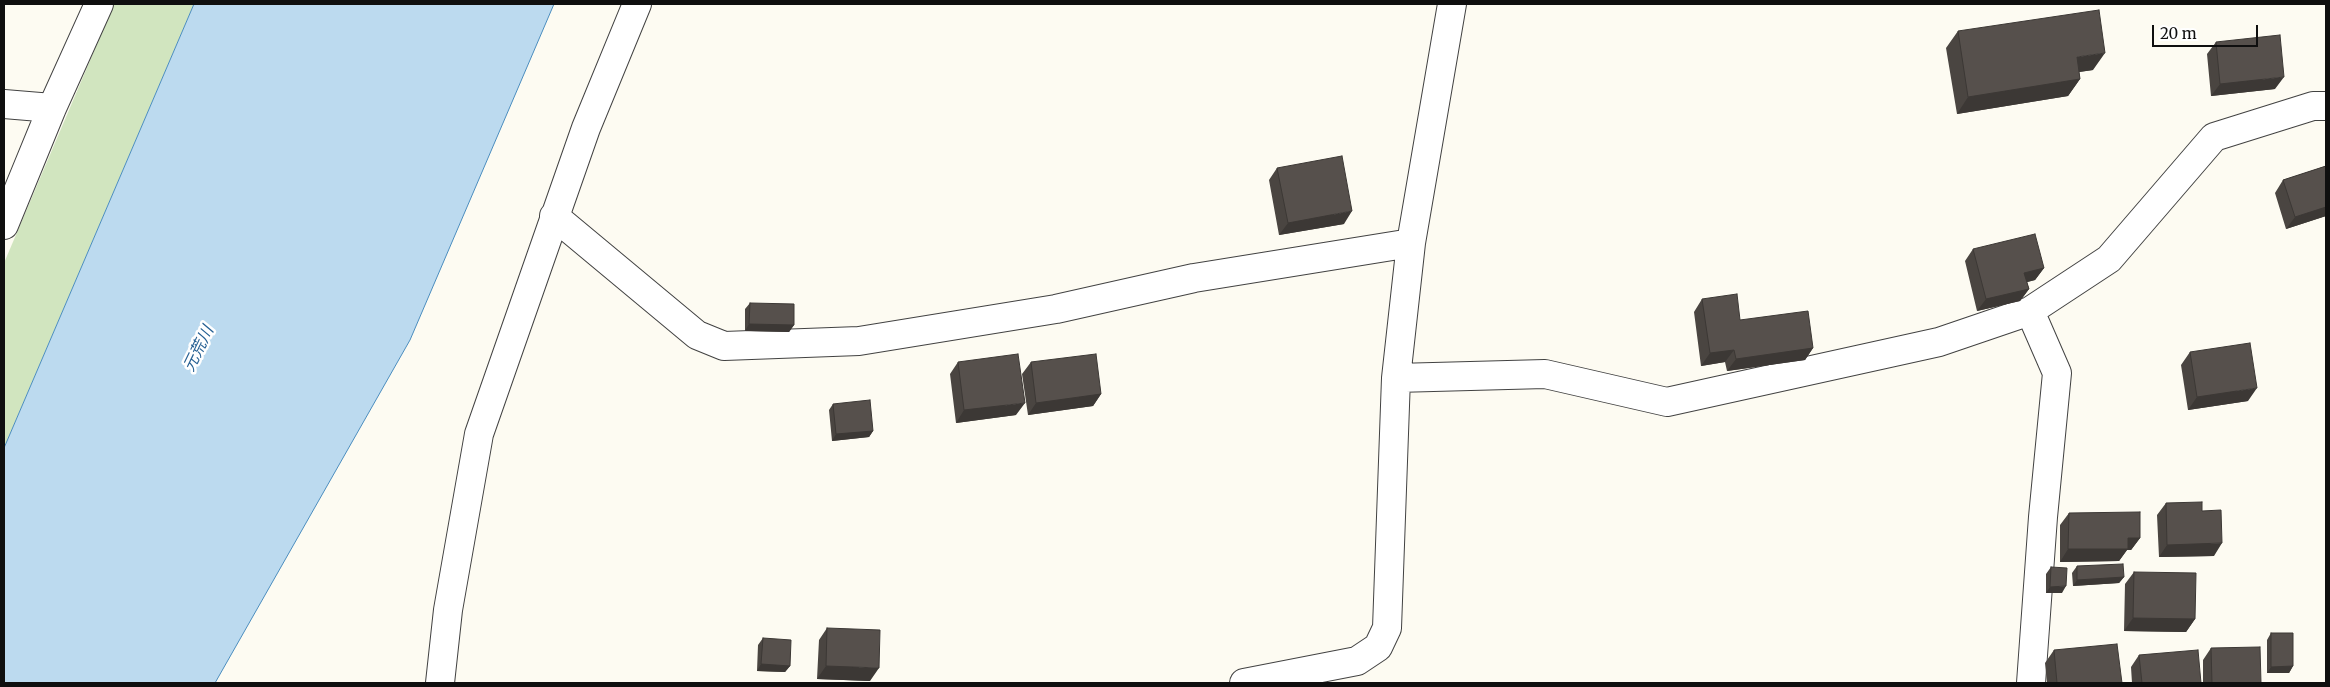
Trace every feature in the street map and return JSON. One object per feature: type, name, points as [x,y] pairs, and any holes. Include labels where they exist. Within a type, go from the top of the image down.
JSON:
[{"type":"street","points":[[4,225],[10,199],[99,4]]},
{"type":"street","points":[[440,683],[448,610],[479,434],[586,128],[637,4]]},
{"type":"street","points":[[1244,683],[1357,661],[1378,647],[1388,628],[1396,378],[1411,243],[1452,4]]},
{"type":"street","points":[[4,104],[52,108]]},
{"type":"street","points":[[1396,378],[1544,374],[1667,402],[1939,342],[2030,312],[2109,259],[2214,137],[2313,106],[2326,106]]},
{"type":"street","points":[[554,216],[697,335],[724,346],[859,341],[1056,309],[1194,278],[1411,243]]},
{"type":"street","points":[[2030,312],[2057,373],[2043,517],[2031,683]]},
{"type":"green space","points":[[114,4],[194,4],[4,448],[4,263]]},
{"type":"water","name":"元荒川","points":[[194,4],[554,4],[410,340],[215,683],[4,683],[4,448]]},
{"type":"building","points":[[2099,10],[2105,53],[2077,57],[2080,79],[1968,97],[1958,31]]},
{"type":"building","points":[[2280,35],[2284,77],[2220,84],[2216,42]]},
{"type":"building","points":[[1342,156],[1352,211],[1288,223],[1277,168]]},
{"type":"building","points":[[2326,166],[2326,207],[2295,217],[2283,180]]},
{"type":"building","points":[[2035,234],[2044,268],[2024,273],[2029,289],[1986,299],[1973,249]]},
{"type":"building","points":[[1737,294],[1740,320],[1808,311],[1813,348],[1736,359],[1734,350],[1710,353],[1702,299]]},
{"type":"building","points":[[750,303],[794,304],[794,325],[749,324]]},
{"type":"building","points":[[2250,343],[2257,388],[2197,397],[2190,352]]},
{"type":"building","points":[[1018,354],[1025,403],[964,410],[958,362]]},
{"type":"building","points":[[1096,354],[1101,394],[1036,403],[1031,362]]},
{"type":"building","points":[[870,400],[873,431],[836,434],[833,404]]},
{"type":"building","points":[[2202,502],[2202,511],[2221,510],[2222,543],[2167,545],[2166,503]]},
{"type":"building","points":[[2140,512],[2140,538],[2128,538],[2128,549],[2068,549],[2069,513]]},
{"type":"building","points":[[2123,564],[2124,577],[2077,580],[2077,566]]},
{"type":"building","points":[[2051,567],[2067,568],[2066,586],[2050,587]]},
{"type":"building","points":[[2134,572],[2196,573],[2195,619],[2133,618]]},
{"type":"building","points":[[827,628],[880,630],[879,668],[826,666]]},
{"type":"building","points":[[2271,633],[2293,633],[2293,666],[2271,667]]},
{"type":"building","points":[[763,638],[791,640],[790,666],[761,664]]},
{"type":"building","points":[[2117,644],[2122,683],[2057,683],[2054,650]]},
{"type":"building","points":[[2260,647],[2261,683],[2212,683],[2211,648]]},
{"type":"building","points":[[2198,650],[2201,683],[2142,683],[2139,655]]}]
